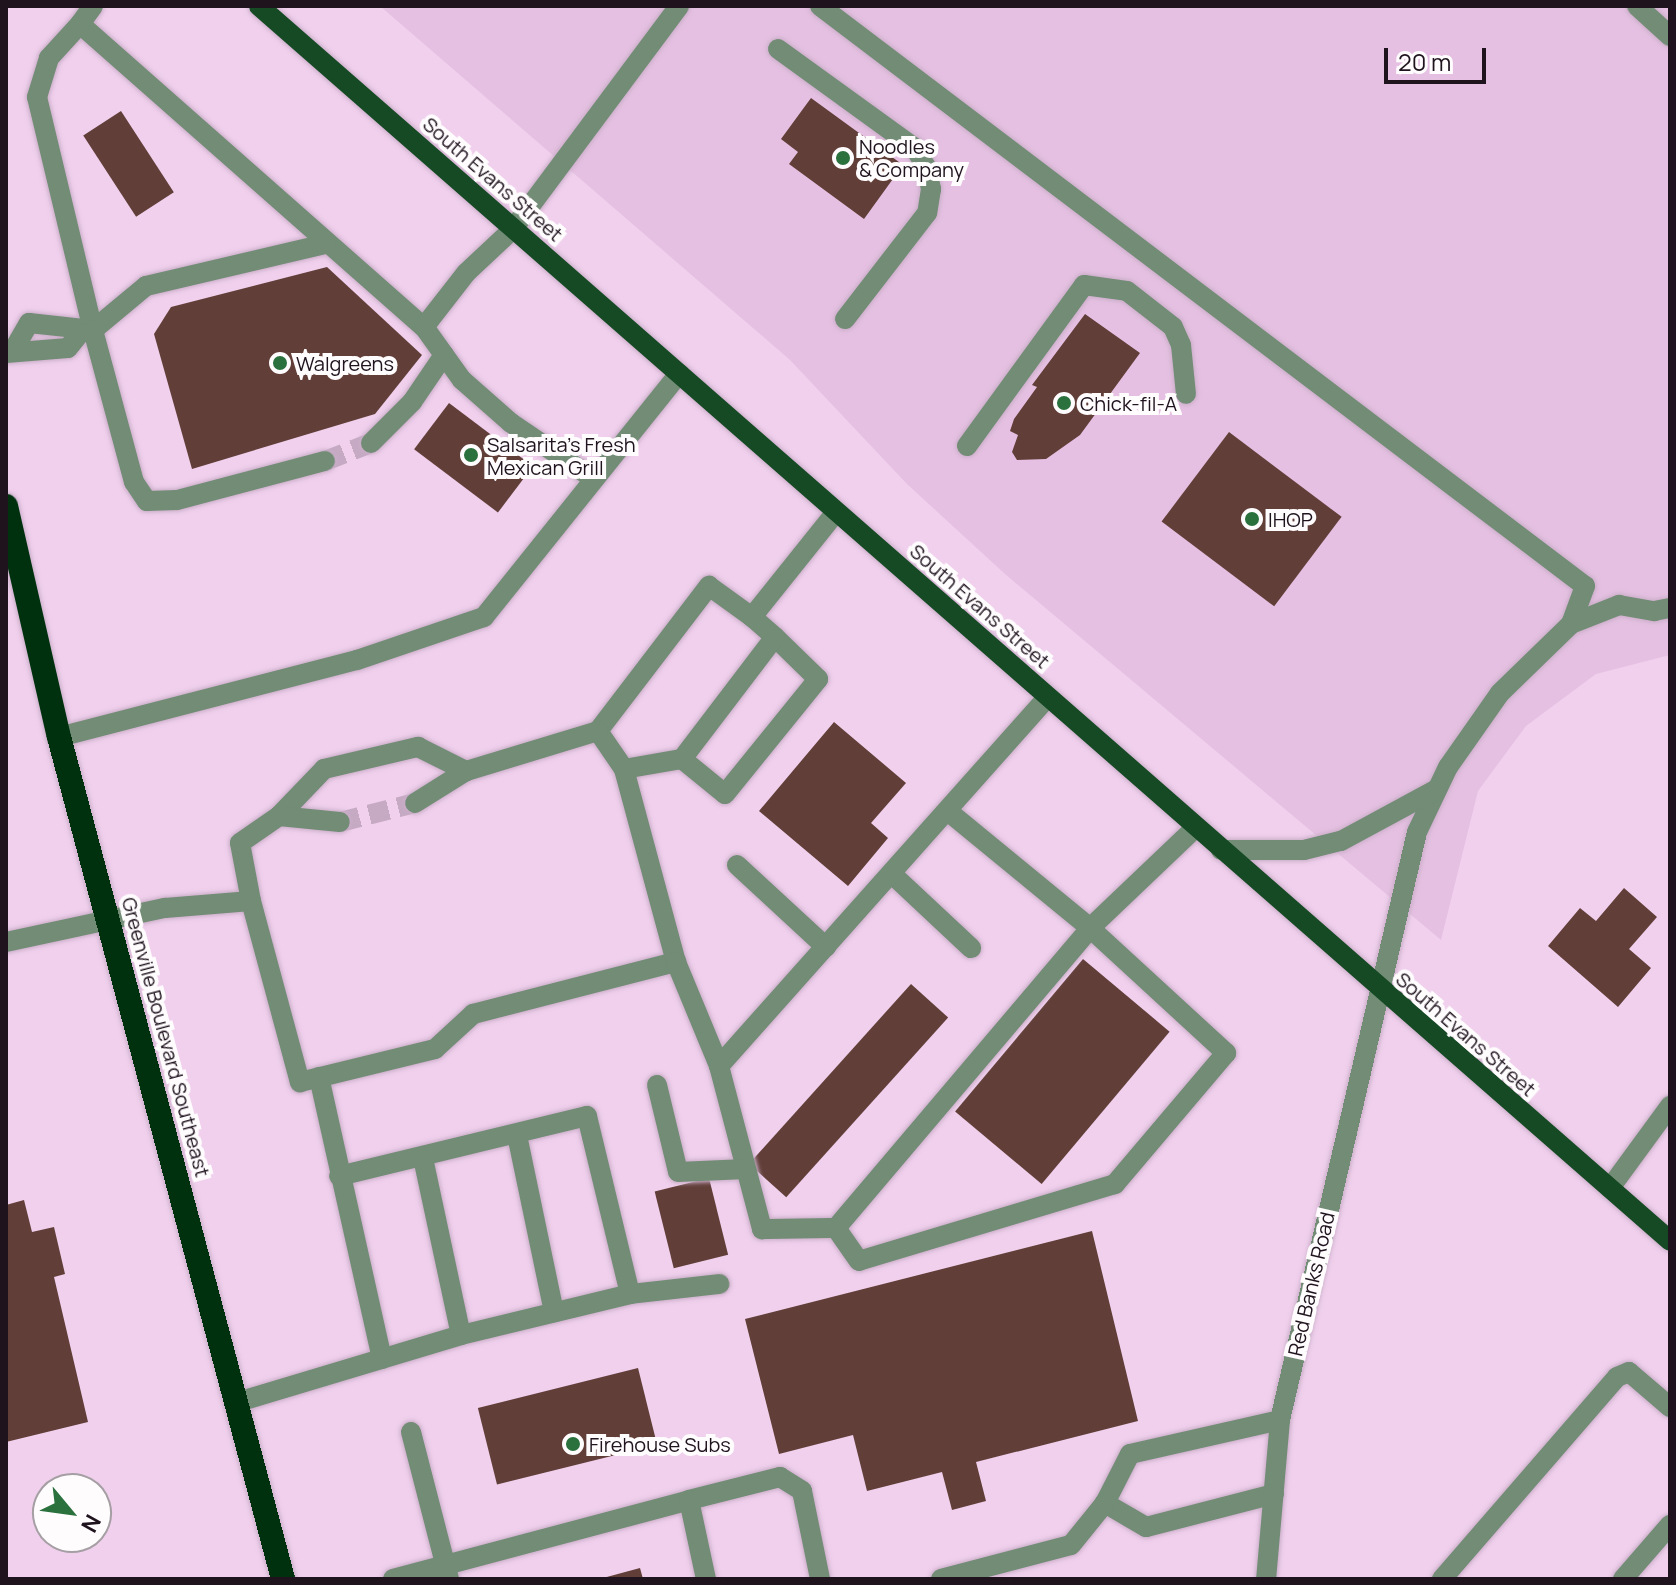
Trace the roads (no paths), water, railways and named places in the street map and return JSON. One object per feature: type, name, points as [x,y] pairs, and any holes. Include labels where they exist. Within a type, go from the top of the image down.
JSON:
[{"type":"highway","name":"Greenville Boulevard Southeast","points":[[6,506],[59,737],[111,921],[283,1579]]},
{"type":"main road","name":"South Evans Street","points":[[259,6],[1382,993],[1670,1241]]},
{"type":"street","points":[[93,6],[49,58],[37,97],[78,255],[87,331],[134,482],[147,501],[177,500],[325,461]]},
{"type":"street","points":[[424,327],[466,273],[513,229],[679,6]]},
{"type":"street","points":[[820,6],[1551,555],[1585,586],[1571,624]]},
{"type":"street","points":[[1637,6],[1670,36]]},
{"type":"street","points":[[80,24],[325,244],[424,327],[462,380],[511,423],[594,479]]},
{"type":"street","points":[[778,49],[915,148],[926,167],[931,189],[927,213],[845,319]]},
{"type":"street","points":[[87,331],[63,325],[29,323],[10,351],[35,353],[68,348],[146,286],[325,244]]},
{"type":"street","points":[[967,446],[1084,285],[1127,291],[1173,327],[1181,345],[1186,394]]},
{"type":"street","points":[[371,443],[412,402],[444,355]]},
{"type":"street","points":[[59,737],[357,660],[484,617],[679,374]]},
{"type":"street","points":[[752,617],[836,512]]},
{"type":"street","points":[[415,803],[466,771],[598,731],[709,586],[752,617],[818,679],[725,794],[682,759]]},
{"type":"street","points":[[1571,624],[1619,605],[1654,611],[1670,608]]},
{"type":"street","name":"Red Banks Road","points":[[1266,1579],[1280,1420],[1382,993],[1400,894],[1417,832],[1437,789],[1500,693],[1571,624]]},
{"type":"street","points":[[624,769],[682,759],[775,637]]},
{"type":"street","points":[[719,1066],[893,875],[1048,697]]},
{"type":"street","points":[[598,731],[624,769],[676,962],[719,1066],[762,1229],[836,1228],[1090,928],[1196,827]]},
{"type":"street","points":[[466,771],[418,747],[324,769],[279,816],[240,843],[251,901],[300,1082],[435,1049],[473,1014],[676,962]]},
{"type":"street","points":[[1221,850],[1304,850],[1341,841],[1437,789]]},
{"type":"street","points":[[836,1228],[859,1261],[1115,1184],[1226,1053],[1090,928],[949,812]]},
{"type":"street","points":[[279,816],[340,822]]},
{"type":"street","points":[[737,865],[826,947]]},
{"type":"street","points":[[893,875],[971,948]]},
{"type":"street","points":[[6,942],[165,908],[251,901]]},
{"type":"street","points":[[319,1077],[382,1359]]},
{"type":"street","points":[[657,1085],[678,1172],[746,1169]]},
{"type":"street","points":[[1610,1188],[1670,1106]]},
{"type":"street","points":[[339,1176],[587,1116],[630,1294]]},
{"type":"street","points":[[517,1135],[554,1312]]},
{"type":"street","points":[[423,1158],[461,1335]]},
{"type":"street","points":[[238,1402],[461,1335],[554,1312],[630,1294],[719,1284]]},
{"type":"street","points":[[1442,1579],[1617,1377],[1629,1372],[1670,1407]]},
{"type":"street","points":[[941,1579],[1071,1545],[1105,1503],[1130,1454],[1280,1420]]},
{"type":"street","points":[[411,1432],[447,1572]]},
{"type":"street","points":[[393,1579],[447,1572],[689,1500],[780,1477],[802,1491],[820,1579]]},
{"type":"street","points":[[1105,1503],[1146,1527],[1274,1494]]},
{"type":"street","points":[[689,1500],[706,1579]]},
{"type":"street","points":[[1623,1579],[1670,1525]]},
{"type":"tunnel","points":[[325,461],[371,443]]},
{"type":"tunnel","points":[[340,822],[415,803]]},
{"type":"place","name":"Noodles & Company","points":[[843,158]]},
{"type":"place","name":"Walgreens","points":[[280,363]]},
{"type":"place","name":"Chick-fil-A","points":[[1064,403]]},
{"type":"place","name":"Salsarita's Fresh Mexican Grill","points":[[471,455]]},
{"type":"place","name":"IHOP","points":[[1252,519]]},
{"type":"place","name":"Firehouse Subs","points":[[573,1444]]}]
